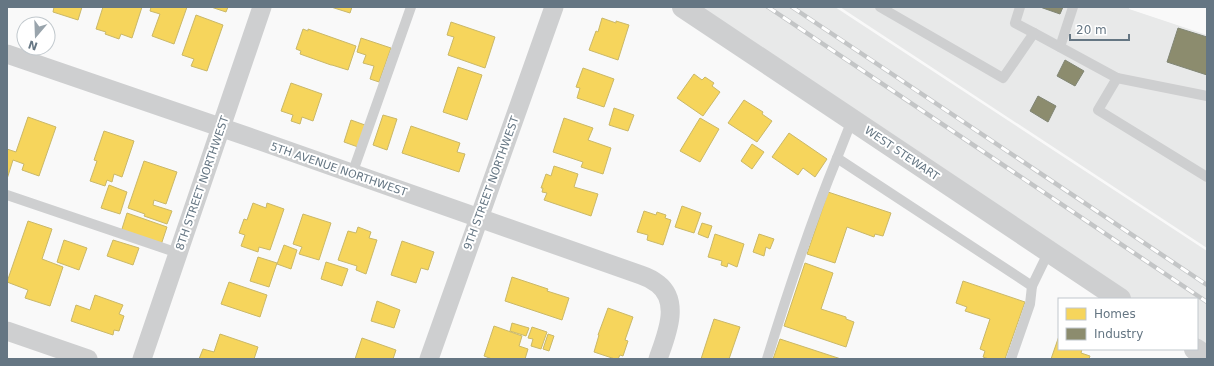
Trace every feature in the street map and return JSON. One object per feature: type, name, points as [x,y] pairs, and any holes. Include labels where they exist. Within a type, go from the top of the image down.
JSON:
[{"type":"street","name":"8TH STREET NORTHWEST","points":[[142,359],[262,7]]},
{"type":"street","name":"9TH STREET NORTHWEST","points":[[429,359],[554,7]]},
{"type":"street","name":"WEST STEWART","points":[[683,7],[1119,298]]},
{"type":"street","name":"5TH AVENUE NORTHWEST","points":[[7,54],[641,275],[659,284],[666,293],[669,306],[670,318],[658,359]]},
{"type":"street","points":[[7,331],[88,359]]},
{"type":"lane","points":[[352,174],[411,7]]},
{"type":"lane","points":[[880,7],[1003,78],[1034,33]]},
{"type":"lane","points":[[1020,7],[1015,23],[1118,78],[1207,96]]},
{"type":"lane","points":[[1060,47],[1074,7]]},
{"type":"lane","points":[[1118,78],[1098,110],[1207,177]]},
{"type":"lane","points":[[767,359],[793,276],[820,200],[852,120]]},
{"type":"lane","points":[[837,158],[1032,286]]},
{"type":"lane","points":[[7,195],[178,253]]},
{"type":"lane","points":[[1011,359],[1030,304],[1032,286],[1049,251]]},
{"type":"shaded area","points":[[683,7],[835,7],[1207,251],[1207,357],[1198,350],[1198,298],[1119,298]]},
{"type":"shaded area","points":[[840,7],[1129,7],[1129,9],[1207,35],[1207,248]]},
{"type":"building: Homes","points":[[54,7],[82,7],[78,20],[53,12]]},
{"type":"building: Homes","points":[[103,7],[142,7],[132,38],[121,34],[119,39],[105,34],[106,32],[96,29]]},
{"type":"building: Homes","points":[[151,7],[187,7],[174,44],[152,36],[160,14],[150,11]]},
{"type":"building: Homes","points":[[211,7],[228,7],[226,12]]},
{"type":"building: Homes","points":[[331,7],[352,7],[350,13]]},
{"type":"building: Homes","points":[[196,15],[223,25],[207,71],[191,66],[194,59],[182,55]]},
{"type":"building: Homes","points":[[602,18],[616,23],[616,21],[629,25],[618,60],[589,50],[596,31],[598,32]]},
{"type":"building: Homes","points":[[451,22],[495,37],[485,68],[448,55],[454,37],[447,35]]},
{"type":"building: Homes","points":[[303,29],[308,31],[308,29],[356,46],[348,70],[300,54],[301,51],[296,49]]},
{"type":"building: Homes","points":[[361,38],[391,48],[379,82],[370,79],[374,66],[363,63],[366,55],[357,52]]},
{"type":"building: Homes","points":[[458,67],[482,75],[467,120],[443,112]]},
{"type":"building: Homes","points":[[583,68],[614,79],[604,107],[577,98],[580,88],[576,87]]},
{"type":"building: Homes","points":[[694,74],[702,80],[705,77],[714,83],[712,86],[720,92],[703,116],[677,98]]},
{"type":"building: Homes","points":[[291,83],[322,94],[313,121],[302,117],[300,124],[291,121],[293,115],[281,111]]},
{"type":"building: Homes","points":[[744,100],[763,112],[762,114],[772,121],[757,142],[728,123]]},
{"type":"building: Homes","points":[[614,108],[634,115],[628,131],[609,125]]},
{"type":"building: Homes","points":[[383,115],[397,119],[387,150],[373,145]]},
{"type":"building: Homes","points":[[28,117],[56,127],[39,176],[22,170],[24,164],[13,160],[7,179],[7,149],[16,152]]},
{"type":"building: Homes","points":[[564,118],[593,128],[588,140],[611,148],[603,174],[581,167],[583,162],[553,152]]},
{"type":"building: Homes","points":[[700,118],[719,129],[700,162],[680,151]]},
{"type":"building: Homes","points":[[351,120],[365,125],[358,147],[344,142]]},
{"type":"building: Homes","points":[[411,126],[460,143],[457,152],[465,154],[459,172],[402,153]]},
{"type":"building: Homes","points":[[104,131],[134,141],[122,177],[114,174],[112,182],[107,180],[105,186],[90,181],[97,161],[94,160]]},
{"type":"building: Homes","points":[[789,133],[827,159],[815,177],[803,168],[798,175],[772,157]]},
{"type":"building: Homes","points":[[752,144],[764,152],[752,169],[741,161]]},
{"type":"building: Homes","points":[[144,161],[177,172],[166,204],[154,200],[153,205],[172,211],[167,224],[144,216],[145,214],[128,208]]},
{"type":"building: Homes","points":[[554,166],[578,174],[574,187],[598,194],[591,216],[544,200],[547,193],[542,192],[543,188],[541,188],[546,174],[551,176]]},
{"type":"building: Homes","points":[[109,185],[127,192],[120,214],[101,208]]},
{"type":"building: Homes","points":[[828,192],[891,213],[883,236],[875,234],[874,237],[847,227],[835,263],[807,254]]},
{"type":"building: Homes","points":[[253,203],[266,208],[267,203],[284,209],[270,250],[259,247],[258,252],[241,246],[245,235],[239,233],[244,219],[247,220]]},
{"type":"building: Homes","points":[[682,206],[701,213],[694,233],[675,227]]},
{"type":"building: Homes","points":[[644,211],[656,215],[657,212],[666,215],[665,218],[671,220],[663,245],[647,240],[648,235],[637,232]]},
{"type":"building: Homes","points":[[127,213],[167,227],[161,245],[121,232]]},
{"type":"building: Homes","points":[[303,214],[331,223],[319,260],[299,254],[302,247],[293,244]]},
{"type":"building: Homes","points":[[28,221],[52,229],[42,259],[63,267],[50,306],[25,298],[28,290],[7,282]]},
{"type":"building: Homes","points":[[702,223],[712,226],[708,238],[698,234]]},
{"type":"building: Homes","points":[[358,227],[371,232],[369,238],[377,240],[366,274],[356,270],[357,266],[338,260],[348,231],[356,233]]},
{"type":"building: Homes","points":[[715,234],[744,244],[737,267],[728,263],[727,267],[721,265],[722,261],[708,257]]},
{"type":"building: Homes","points":[[759,234],[774,239],[770,249],[766,247],[764,256],[753,252]]},
{"type":"building: Homes","points":[[64,240],[87,248],[79,270],[57,262]]},
{"type":"building: Homes","points":[[113,240],[139,248],[133,265],[107,256]]},
{"type":"building: Homes","points":[[402,241],[434,252],[428,270],[421,268],[416,283],[391,275]]},
{"type":"building: Homes","points":[[284,245],[297,250],[291,269],[277,264]]},
{"type":"building: Homes","points":[[258,257],[277,263],[269,287],[250,281]]},
{"type":"building: Homes","points":[[326,262],[348,269],[342,286],[321,279]]},
{"type":"building: Homes","points":[[805,263],[833,273],[821,309],[846,317],[846,319],[854,322],[846,347],[784,326]]},
{"type":"building: Homes","points":[[512,277],[569,298],[562,320],[505,301]]},
{"type":"building: Homes","points":[[963,281],[1025,302],[1005,359],[989,359],[983,357],[985,351],[980,349],[990,319],[965,311],[967,307],[956,303]]},
{"type":"building: Homes","points":[[229,282],[267,295],[260,317],[221,304]]},
{"type":"building: Homes","points":[[95,295],[123,305],[119,314],[124,316],[119,331],[114,330],[113,335],[71,321],[76,305],[90,310]]},
{"type":"building: Homes","points":[[377,301],[400,310],[394,328],[371,321]]},
{"type":"building: Homes","points":[[608,308],[633,317],[625,340],[628,341],[623,356],[620,355],[618,359],[594,352],[598,335]]},
{"type":"building: Homes","points":[[714,319],[740,327],[729,359],[701,359]]},
{"type":"building: Homes","points":[[512,323],[529,328],[526,336],[510,331]]},
{"type":"building: Homes","points":[[494,326],[522,336],[519,346],[528,349],[525,359],[492,359],[484,356]]},
{"type":"building: Homes","points":[[532,327],[547,332],[541,349],[531,346],[533,339],[528,338]]},
{"type":"building: Homes","points":[[220,334],[258,347],[254,359],[199,359],[203,349],[214,352]]},
{"type":"building: Homes","points":[[548,334],[554,336],[549,351],[543,349]]},
{"type":"building: Homes","points":[[362,338],[396,350],[393,359],[355,359]]},
{"type":"building: Homes","points":[[780,339],[841,359],[773,359]]},
{"type":"building: Homes","points":[[1058,339],[1058,350],[1082,350],[1081,353],[1090,356],[1089,359],[1051,359]]},
{"type":"building: Industry","points":[[1040,7],[1063,7],[1060,14]]},
{"type":"building: Industry","points":[[1178,28],[1207,37],[1207,75],[1167,62]]},
{"type":"building: Industry","points":[[1065,60],[1084,71],[1075,86],[1057,76]]},
{"type":"building: Industry","points":[[1038,96],[1056,106],[1048,122],[1030,111]]},
{"type":"railway","points":[[768,7],[1207,302]]},
{"type":"railway","points":[[792,7],[1207,285]]}]
